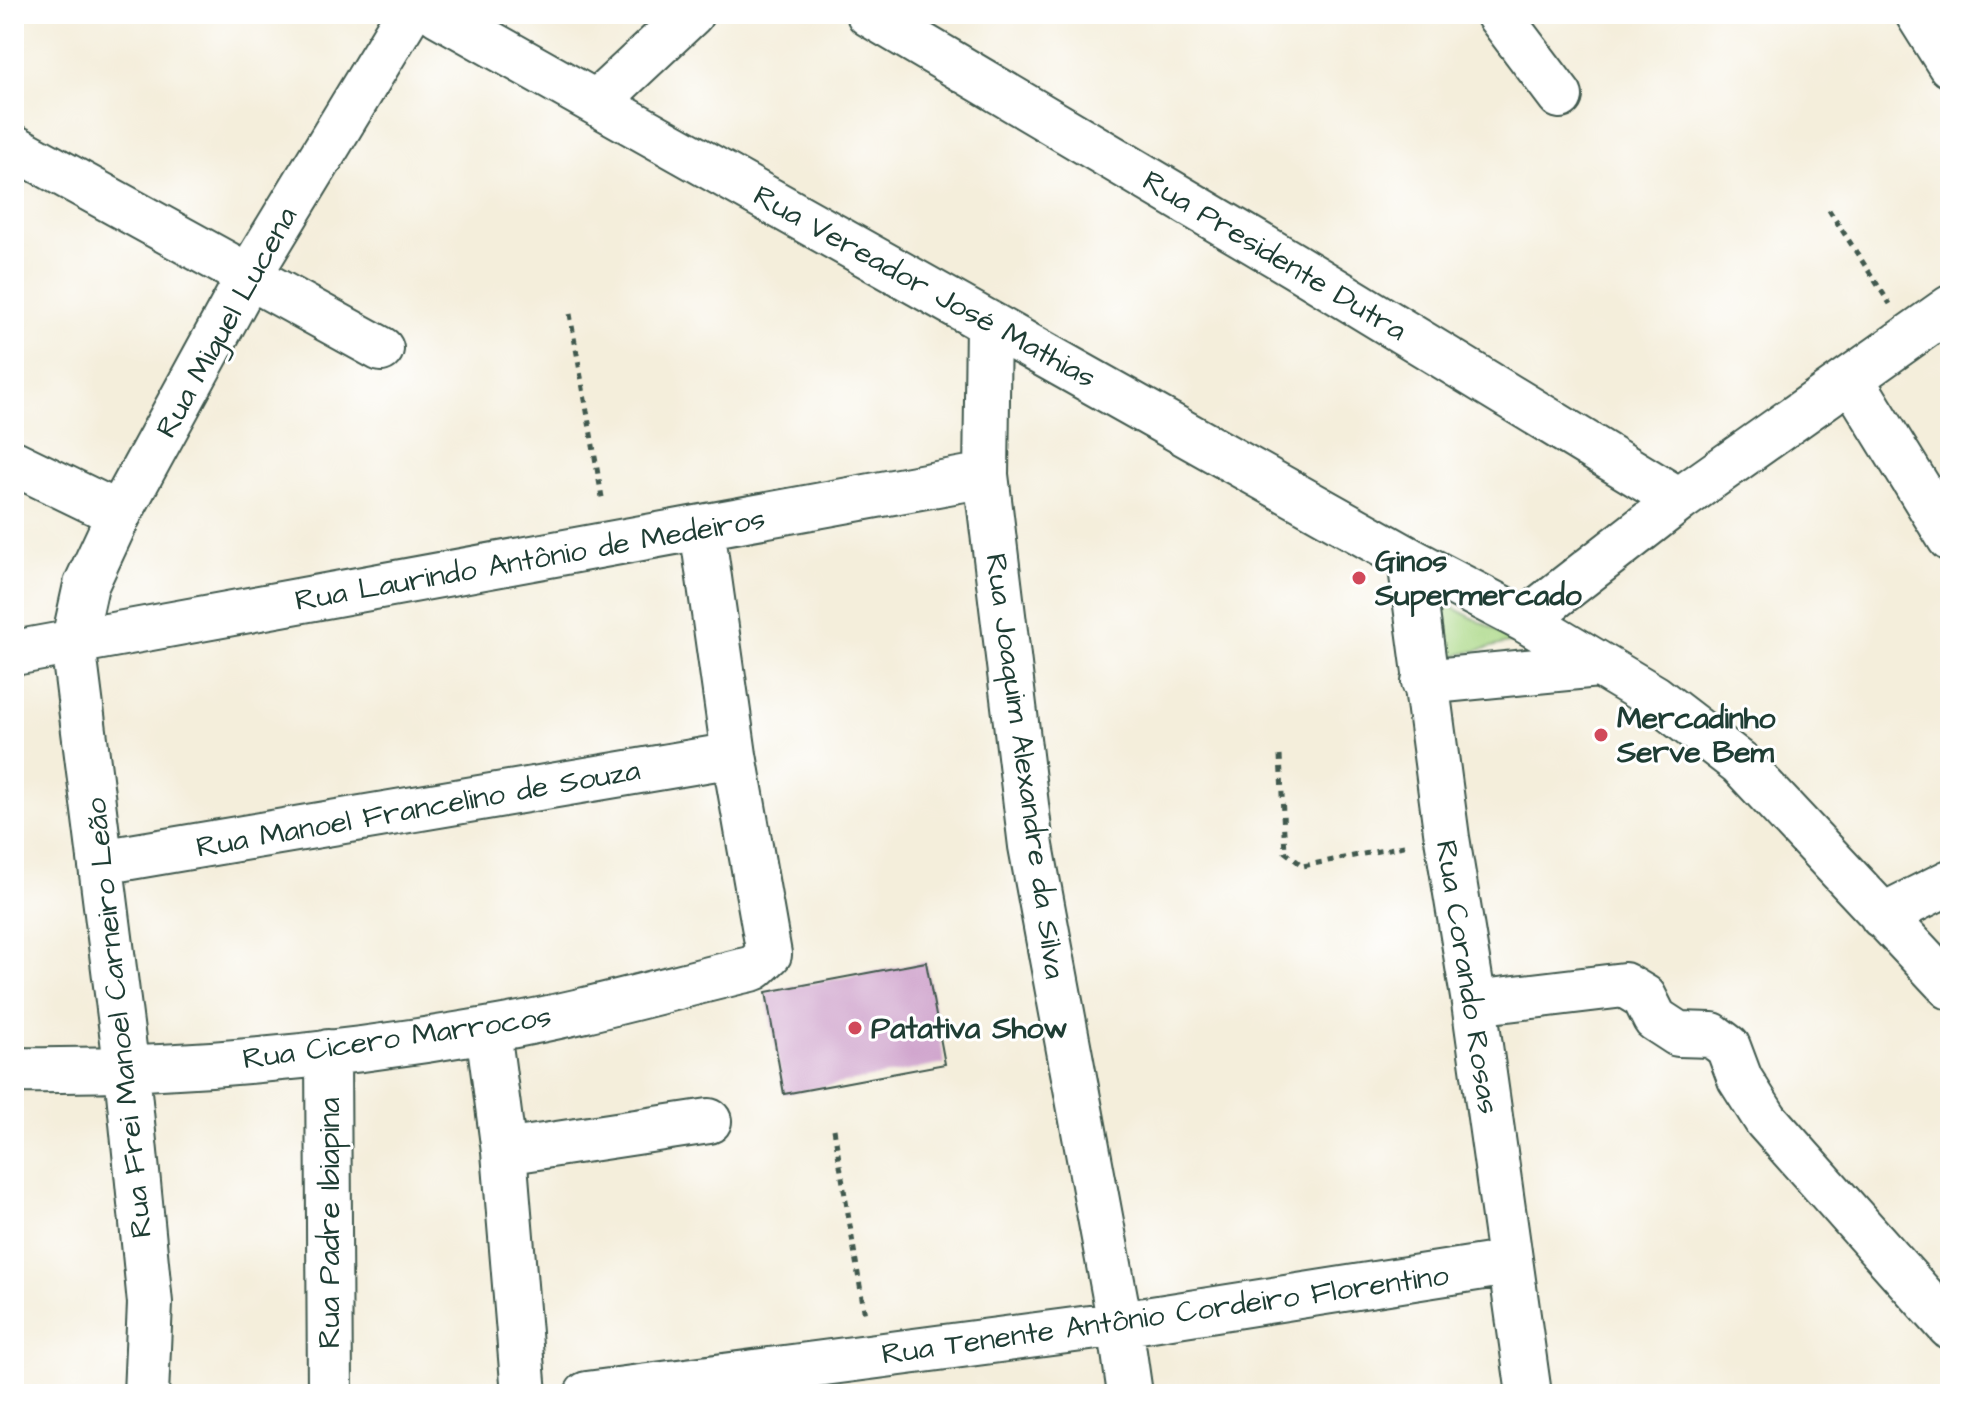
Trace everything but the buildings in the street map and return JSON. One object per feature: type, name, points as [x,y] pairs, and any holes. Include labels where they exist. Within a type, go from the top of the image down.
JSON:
[{"type":"street","name":"Rua Miguel Lucena","points":[[73,644],[86,585],[119,514],[250,274],[408,14]]},
{"type":"street","name":"Rua Vereador José Mathias","points":[[438,14],[598,101],[1410,560],[1525,620],[1654,697],[1740,763],[1950,987]]},
{"type":"street","points":[[598,101],[691,14]]},
{"type":"street","name":"Rua Presidente Dutra","points":[[869,14],[1295,266],[1679,500]]},
{"type":"street","points":[[1498,14],[1560,96]]},
{"type":"street","points":[[1921,15],[1950,65]]},
{"type":"street","points":[[14,147],[250,274],[381,349]]},
{"type":"street","points":[[1525,620],[1679,500],[1950,308]]},
{"type":"street","name":"Rua Joaquim Alexandre da Silva","points":[[988,323],[986,475],[1031,846],[1120,1324],[1130,1394]]},
{"type":"street","points":[[1852,380],[1950,539]]},
{"type":"street","points":[[14,463],[119,514]]},
{"type":"street","name":"Rua Laurindo Antônio de Medeiros","points":[[14,653],[986,475]]},
{"type":"street","points":[[702,528],[734,755]]},
{"type":"street","name":"Rua Corando Rosas","points":[[1410,560],[1424,682],[1474,1003],[1529,1394]]},
{"type":"street","name":"Rua Frei Manoel Carneiro Leão","points":[[73,644],[127,1072],[150,1303],[146,1394]]},
{"type":"street","points":[[1424,682],[1598,665]]},
{"type":"street","name":"Rua Manoel Francelino de Souza","points":[[101,862],[734,755]]},
{"type":"street","name":"Rua Cicero Marrocos","points":[[14,1070],[127,1072],[328,1052],[488,1030],[754,968],[769,954],[734,755]]},
{"type":"street","points":[[1882,916],[1950,882]]},
{"type":"street","points":[[1474,1003],[1624,985],[1644,997],[1655,1019],[1678,1034],[1712,1035],[1728,1047],[1740,1079],[1766,1120],[1950,1327]]},
{"type":"street","points":[[488,1030],[504,1152],[524,1394]]},
{"type":"street","name":"Rua Padre Ibiapina","points":[[328,1052],[330,1394]]},
{"type":"street","points":[[504,1152],[709,1121]]},
{"type":"street","name":"Rua Tenente Antônio Cordeiro Florentino","points":[[587,1394],[630,1393],[1120,1324],[1509,1263]]},
{"type":"path","points":[[1829,210],[1910,335]]},
{"type":"path","points":[[570,314],[610,544]]},
{"type":"path","points":[[1280,756],[1285,852],[1303,866],[1447,838]]},
{"type":"path","points":[[834,1129],[871,1357]]},
{"type":"green space","points":[[1432,597],[1517,641],[1436,660]]},
{"type":"place","name":"Ginos Supermercado","points":[[1359,578]]},
{"type":"place","name":"Mercadinho Serve Bem","points":[[1601,735]]},
{"type":"place","name":"Patativa Show","points":[[855,1028]]}]
